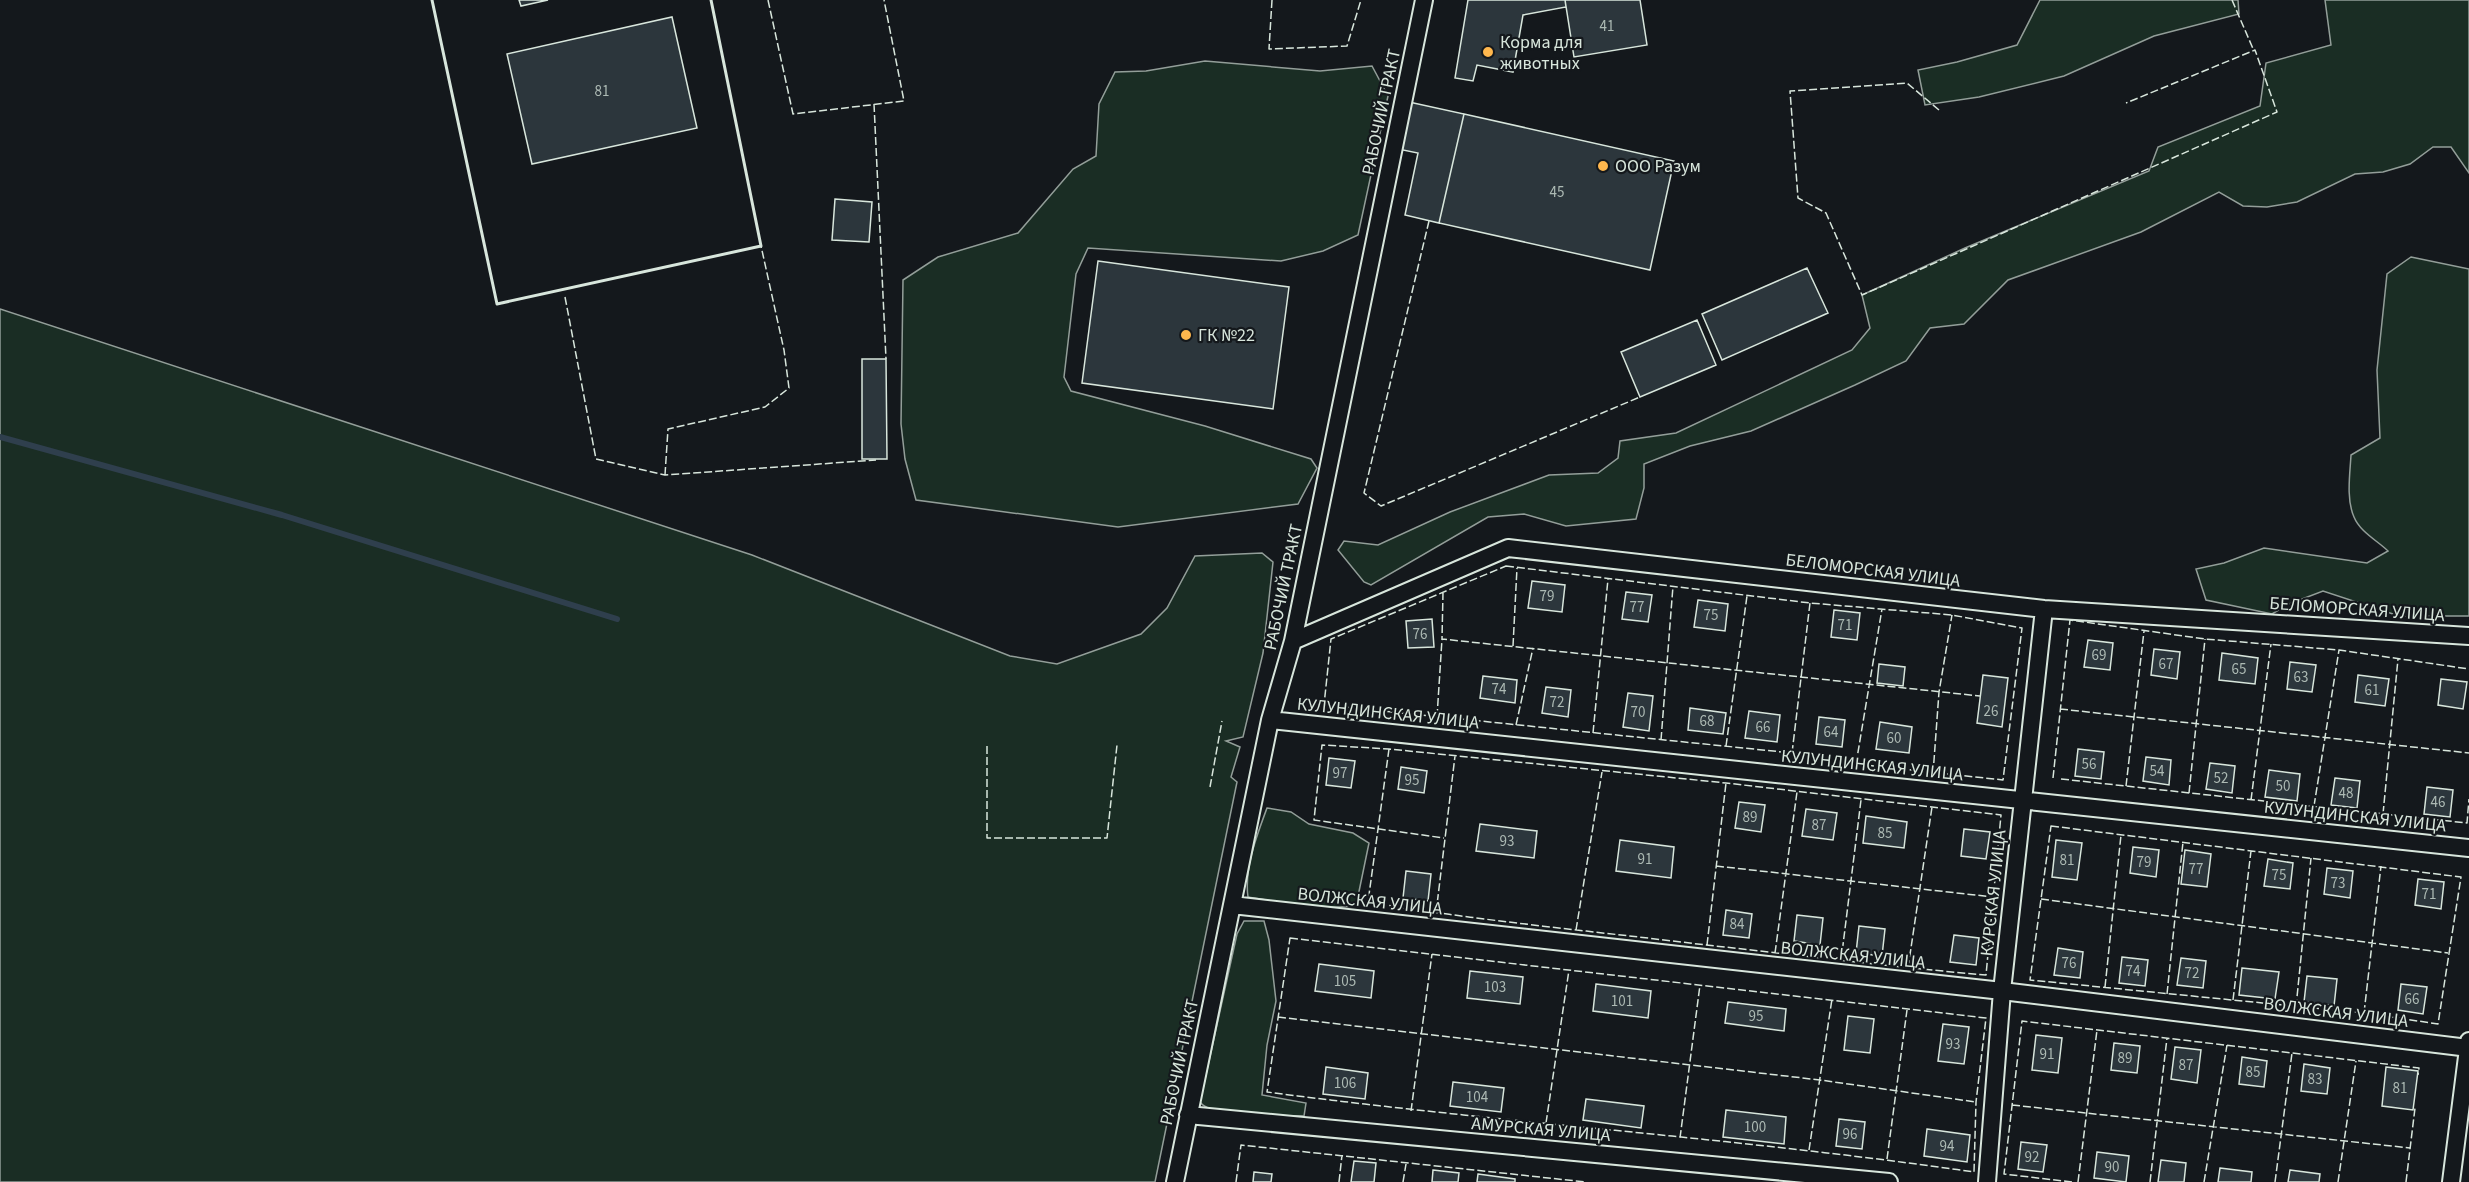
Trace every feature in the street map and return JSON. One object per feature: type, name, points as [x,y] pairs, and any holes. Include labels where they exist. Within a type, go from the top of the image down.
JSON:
[{"type":"street","name":"РАБОЧИЙ ТРАКТ","points":[[1175,1182],[1270,720],[1293,641],[1424,0]]},
{"type":"street","name":"БЕЛОМОРСКАЯ УЛИЦА","points":[[1293,641],[1508,548],[2044,609],[2469,636]]},
{"type":"street","name":"КУРСКАЯ УЛИЦА","points":[[1987,1182],[2002,991],[2044,609]]},
{"type":"street","name":"КУЛУНДИНСКАЯ УЛИЦА","points":[[1270,720],[2469,848]]},
{"type":"street","name":"ВОЛЖСКАЯ УЛИЦА","points":[[1232,905],[2469,1045]]},
{"type":"street","points":[[2451,1182],[2469,1045]]},
{"type":"street","name":"АМУРСКАЯ УЛИЦА","points":[[1188,1115],[1889,1182]]},
{"type":"green space","points":[[2040,0],[2238,0],[2239,14],[2154,36],[2064,76],[1979,97],[1925,105],[1918,70],[2017,45]]},
{"type":"green space","points":[[2325,0],[2469,0],[2469,173],[2451,147],[2433,147],[2410,164],[2383,172],[2355,174],[2297,202],[2267,207],[2243,206],[2219,192],[2141,232],[2008,280],[1964,324],[1930,328],[1906,361],[1751,431],[1690,446],[1644,464],[1644,488],[1636,519],[1566,526],[1524,514],[1488,517],[1371,585],[1364,582],[1338,550],[1344,541],[1378,545],[1450,512],[1549,475],[1598,473],[1618,458],[1620,441],[1676,433],[1852,350],[1870,328],[1862,295],[1965,248],[2149,171],[2158,147],[2260,106],[2266,63],[2331,45]]},
{"type":"green space","points":[[1205,61],[1320,71],[1372,66],[1388,96],[1358,235],[1323,251],[1281,261],[1088,248],[1076,274],[1064,377],[1071,391],[1205,426],[1311,459],[1317,468],[1298,504],[1118,527],[916,500],[905,459],[901,424],[903,280],[938,257],[1018,233],[1073,169],[1096,156],[1099,104],[1115,72],[1146,71]]},
{"type":"green space","points":[[2411,257],[2469,269],[2469,616],[2399,616],[2323,591],[2289,604],[2272,614],[2206,600],[2196,569],[2224,563],[2264,548],[2367,563],[2388,551],[2365,532],[2354,517],[2349,494],[2349,478],[2351,455],[2380,438],[2377,370],[2387,274]]},
{"type":"green space","points":[[0,309],[752,555],[1010,656],[1057,664],[1141,634],[1167,608],[1195,556],[1262,553],[1273,562],[1263,653],[1243,737],[1226,741],[1240,747],[1231,777],[1237,782],[1155,1182],[0,1182]]},
{"type":"green space","points":[[1267,808],[1291,812],[1309,824],[1353,833],[1369,843],[1356,906],[1288,904],[1248,897],[1250,863]]},
{"type":"green space","points":[[1244,921],[1264,921],[1269,940],[1276,1001],[1267,1045],[1262,1095],[1306,1103],[1304,1116],[1232,1114],[1207,1107],[1200,1102],[1237,934]]},
{"type":"building","points":[[519,0],[548,0],[521,6]]},
{"type":"building","points":[[1468,0],[1565,0],[1566,7],[1523,15],[1513,72],[1477,65],[1473,81],[1455,78]]},
{"type":"building","points":[[1565,0],[1640,0],[1647,45],[1574,57]]},
{"type":"building","points":[[672,17],[697,128],[532,164],[507,54]]},
{"type":"building","points":[[1409,102],[1464,114],[1439,223],[1405,215],[1418,153],[1398,149]]},
{"type":"building","points":[[1464,114],[1674,161],[1650,270],[1439,223]]},
{"type":"building","points":[[835,199],[872,202],[869,242],[832,240]]},
{"type":"building","name":"ГК №22","points":[[1098,261],[1289,287],[1273,409],[1082,383]]},
{"type":"building","points":[[1807,268],[1828,313],[1722,360],[1702,314]]},
{"type":"building","points":[[1697,320],[1716,365],[1640,397],[1621,352]]},
{"type":"building","points":[[862,359],[886,359],[887,459],[862,459]]},
{"type":"building","points":[[1532,581],[1565,585],[1562,612],[1528,608]]},
{"type":"building","points":[[1626,592],[1652,595],[1648,622],[1622,619]]},
{"type":"building","points":[[1698,600],[1728,604],[1725,631],[1694,627]]},
{"type":"building","points":[[1834,610],[1860,613],[1857,640],[1831,637]]},
{"type":"building","points":[[1432,619],[1434,647],[1408,648],[1406,621]]},
{"type":"building","points":[[2088,640],[2113,643],[2110,670],[2084,667]]},
{"type":"building","points":[[2154,649],[2180,652],[2177,679],[2151,675]]},
{"type":"building","points":[[2222,653],[2258,658],[2255,684],[2219,680]]},
{"type":"building","points":[[2290,662],[2316,665],[2312,692],[2287,689]]},
{"type":"building","points":[[1879,664],[1905,667],[1903,686],[1877,683]]},
{"type":"building","points":[[1983,675],[2008,678],[2002,727],[1977,723]]},
{"type":"building","points":[[2358,675],[2389,679],[2385,706],[2355,702]]},
{"type":"building","points":[[1483,676],[1517,680],[1515,703],[1480,698]]},
{"type":"building","points":[[2441,679],[2467,682],[2463,709],[2438,705]]},
{"type":"building","points":[[1546,687],[1571,690],[1568,717],[1542,713]]},
{"type":"building","points":[[1628,693],[1653,696],[1649,731],[1623,727]]},
{"type":"building","points":[[1690,708],[1726,713],[1723,734],[1688,730]]},
{"type":"building","points":[[1749,711],[1780,715],[1777,742],[1745,738]]},
{"type":"building","points":[[1819,717],[1845,720],[1842,747],[1816,744]]},
{"type":"building","points":[[1880,722],[1912,727],[1909,753],[1876,749]]},
{"type":"building","points":[[2078,749],[2104,752],[2101,779],[2075,776]]},
{"type":"building","points":[[2146,757],[2171,760],[2169,785],[2143,781]]},
{"type":"building","points":[[1329,758],[1355,761],[1351,788],[1326,785]]},
{"type":"building","points":[[2210,763],[2235,766],[2232,793],[2206,789]]},
{"type":"building","points":[[1401,767],[1427,771],[1424,793],[1398,789]]},
{"type":"building","points":[[2269,770],[2300,774],[2297,801],[2265,797]]},
{"type":"building","points":[[2335,778],[2360,781],[2357,808],[2331,805]]},
{"type":"building","points":[[2427,787],[2453,790],[2450,817],[2424,814]]},
{"type":"building","points":[[1739,802],[1765,805],[1761,832],[1735,828]]},
{"type":"building","points":[[1806,809],[1837,813],[1833,840],[1802,836]]},
{"type":"building","points":[[1866,816],[1907,822],[1904,848],[1863,843]]},
{"type":"building","points":[[1480,824],[1537,831],[1534,858],[1476,851]]},
{"type":"building","points":[[1964,829],[1990,832],[1986,859],[1961,856]]},
{"type":"building","points":[[1620,840],[1674,847],[1671,878],[1616,871]]},
{"type":"building","points":[[2056,840],[2082,843],[2077,880],[2052,877]]},
{"type":"building","points":[[2133,847],[2159,850],[2156,877],[2130,873]]},
{"type":"building","points":[[2185,850],[2211,854],[2207,887],[2181,884]]},
{"type":"building","points":[[2268,859],[2293,863],[2290,889],[2264,886]]},
{"type":"building","points":[[2327,868],[2353,871],[2350,898],[2324,894]]},
{"type":"building","points":[[1406,871],[1431,874],[1428,901],[1403,898]]},
{"type":"building","points":[[2418,879],[2444,882],[2441,909],[2415,905]]},
{"type":"building","points":[[1726,910],[1752,914],[1749,938],[1723,935]]},
{"type":"building","points":[[1797,915],[1823,918],[1820,945],[1794,941]]},
{"type":"building","points":[[1859,926],[1885,929],[1882,956],[1856,953]]},
{"type":"building","points":[[1954,935],[1979,938],[1976,965],[1950,962]]},
{"type":"building","points":[[2058,948],[2083,952],[2080,978],[2054,975]]},
{"type":"building","points":[[2122,957],[2148,960],[2145,986],[2119,983]]},
{"type":"building","points":[[2181,958],[2206,961],[2203,988],[2177,985]]},
{"type":"building","points":[[1319,964],[1374,971],[1371,998],[1315,991]]},
{"type":"building","points":[[2242,968],[2279,972],[2275,999],[2239,995]]},
{"type":"building","points":[[1470,971],[1523,977],[1520,1004],[1467,998]]},
{"type":"building","points":[[2307,976],[2337,979],[2334,1006],[2304,1002]]},
{"type":"building","points":[[1596,984],[1651,991],[1648,1018],[1593,1011]]},
{"type":"building","points":[[2401,984],[2427,987],[2423,1014],[2398,1010]]},
{"type":"building","points":[[1728,1002],[1786,1009],[1784,1031],[1725,1023]]},
{"type":"building","points":[[1848,1016],[1874,1019],[1870,1053],[1844,1050]]},
{"type":"building","points":[[1943,1024],[1969,1027],[1964,1064],[1938,1061]]},
{"type":"building","points":[[2036,1035],[2062,1038],[2058,1073],[2032,1070]]},
{"type":"building","points":[[2114,1043],[2140,1046],[2137,1073],[2111,1070]]},
{"type":"building","points":[[2175,1047],[2201,1050],[2197,1083],[2171,1079]]},
{"type":"building","points":[[2242,1057],[2267,1061],[2264,1087],[2239,1084]]},
{"type":"building","points":[[2304,1064],[2330,1068],[2327,1094],[2301,1091]]},
{"type":"building","points":[[1326,1067],[1368,1073],[1365,1099],[1323,1094]]},
{"type":"building","points":[[2386,1067],[2418,1071],[2413,1110],[2382,1106]]},
{"type":"building","points":[[1453,1082],[1504,1088],[1501,1112],[1450,1106]]},
{"type":"building","points":[[1586,1099],[1644,1106],[1641,1128],[1583,1120]]},
{"type":"building","points":[[1726,1110],[1786,1117],[1784,1144],[1723,1137]]},
{"type":"building","points":[[1839,1119],[1865,1122],[1862,1149],[1836,1146]]},
{"type":"building","points":[[1927,1129],[1970,1135],[1967,1162],[1924,1156]]},
{"type":"building","points":[[2021,1142],[2047,1145],[2043,1172],[2018,1169]]},
{"type":"building","points":[[2097,1152],[2129,1156],[2126,1182],[2094,1178]]},
{"type":"building","points":[[2161,1160],[2186,1163],[2184,1182],[2158,1182]]},
{"type":"building","points":[[1354,1161],[1376,1163],[1374,1182],[1351,1182]]},
{"type":"building","points":[[2220,1168],[2252,1172],[2251,1182],[2218,1182]]},
{"type":"building","points":[[1433,1170],[1459,1173],[1458,1182],[1432,1182]]},
{"type":"building","points":[[2290,1170],[2320,1174],[2319,1182],[2288,1182]]},
{"type":"building","points":[[1254,1172],[1272,1174],[1271,1182],[1253,1182]]},
{"type":"building","points":[[1478,1174],[1515,1179],[1515,1182],[1477,1182]]},
{"type":"waterway","points":[[0,437],[282,515],[617,619]]},
{"type":"fence","points":[[768,0],[793,114],[904,101],[884,0]]},
{"type":"fence","points":[[1272,0],[1269,49],[1347,46],[1361,0]]},
{"type":"fence","points":[[2232,0],[2254,51]]},
{"type":"fence","points":[[1939,110],[1907,83],[1790,91],[1798,198],[1826,213],[1862,295],[2277,112],[2255,50],[2126,103]]},
{"type":"fence","points":[[874,104],[886,359]]},
{"type":"fence","points":[[1429,221],[1364,493],[1381,506],[1640,397]]},
{"type":"fence","points":[[665,475],[668,429],[765,407],[789,388],[784,350],[761,246]]},
{"type":"fence","points":[[565,297],[596,459],[665,475],[876,460]]},
{"type":"fence","points":[[1506,566],[1810,603],[1952,615],[2022,628],[2003,780],[1856,764],[1792,753],[1324,705],[1331,639],[1506,566]]},
{"type":"fence","points":[[1513,646],[1517,568]]},
{"type":"fence","points":[[1593,733],[1608,579]]},
{"type":"fence","points":[[1661,740],[1673,586]]},
{"type":"fence","points":[[1443,592],[1442,639],[1980,696]]},
{"type":"fence","points":[[1726,746],[1747,596]]},
{"type":"fence","points":[[1792,753],[1810,603]]},
{"type":"fence","points":[[1856,764],[1882,609]]},
{"type":"fence","points":[[1933,774],[1939,692],[1952,615]]},
{"type":"fence","points":[[2053,778],[2070,620],[2205,639],[2339,650],[2469,669]]},
{"type":"fence","points":[[2126,786],[2144,631]]},
{"type":"fence","points":[[1437,717],[1442,639]]},
{"type":"fence","points":[[2189,793],[2205,639]]},
{"type":"fence","points":[[2251,800],[2271,644]]},
{"type":"fence","points":[[1516,725],[1533,648]]},
{"type":"fence","points":[[2314,806],[2339,650]]},
{"type":"fence","points":[[2383,814],[2398,659]]},
{"type":"fence","points":[[2060,709],[2469,753]]},
{"type":"fence","points":[[1210,787],[1222,721]]},
{"type":"fence","points":[[987,746],[987,838],[1107,838],[1117,745]]},
{"type":"fence","points":[[1389,749],[1368,902],[1452,915],[1986,975],[2001,815],[1726,783],[1389,749],[1322,745],[1314,820],[1444,838]]},
{"type":"fence","points":[[1436,913],[1455,756]]},
{"type":"fence","points":[[1576,930],[1602,772]]},
{"type":"fence","points":[[2061,779],[2467,823],[2469,799]]},
{"type":"fence","points":[[1707,945],[1726,783]]},
{"type":"fence","points":[[1775,953],[1797,792]]},
{"type":"fence","points":[[1841,961],[1861,800]]},
{"type":"fence","points":[[1908,968],[1932,807]]},
{"type":"fence","points":[[2051,826],[2461,877],[2438,1024],[2364,1013],[2030,980],[2051,826]]},
{"type":"fence","points":[[2105,987],[2121,835]]},
{"type":"fence","points":[[2167,994],[2183,842]]},
{"type":"fence","points":[[2233,1000],[2251,851]]},
{"type":"fence","points":[[2296,1007],[2311,858]]},
{"type":"fence","points":[[1716,866],[1993,897]]},
{"type":"fence","points":[[2364,1013],[2381,866]]},
{"type":"fence","points":[[2041,899],[2448,953]]},
{"type":"fence","points":[[1290,938],[1986,1018],[1976,1102],[1974,1172],[1886,1160],[1267,1092],[1290,938]]},
{"type":"fence","points":[[1411,1111],[1432,954]]},
{"type":"fence","points":[[1546,1123],[1569,970]]},
{"type":"fence","points":[[1680,1138],[1700,985]]},
{"type":"fence","points":[[1809,1150],[1832,999]]},
{"type":"fence","points":[[1887,1159],[1907,1010]]},
{"type":"fence","points":[[1278,1017],[1820,1080],[1976,1102]]},
{"type":"fence","points":[[2072,1182],[2004,1174],[2022,1021],[2419,1068],[2418,1075]]},
{"type":"fence","points":[[2078,1182],[2097,1030]]},
{"type":"fence","points":[[2150,1182],[2167,1038]]},
{"type":"fence","points":[[2204,1182],[2227,1045]]},
{"type":"fence","points":[[2275,1182],[2292,1053]]},
{"type":"fence","points":[[2338,1182],[2356,1061]]},
{"type":"fence","points":[[2012,1105],[2410,1148]]},
{"type":"fence","points":[[2406,1182],[2415,1108]]},
{"type":"fence","points":[[1236,1182],[1241,1145],[1586,1182]]},
{"type":"fence","points":[[1339,1182],[1342,1155]]},
{"type":"fence","points":[[1403,1182],[1406,1164]]},
{"type":"wall","points":[[432,0],[497,304],[761,246],[711,0]]},
{"type":"place","name":"Корма для животных","points":[[1488,52]]},
{"type":"place","name":"ООО Разум","points":[[1603,166]]},
{"type":"place","name":"ГК №22","points":[[1186,335]]}]
